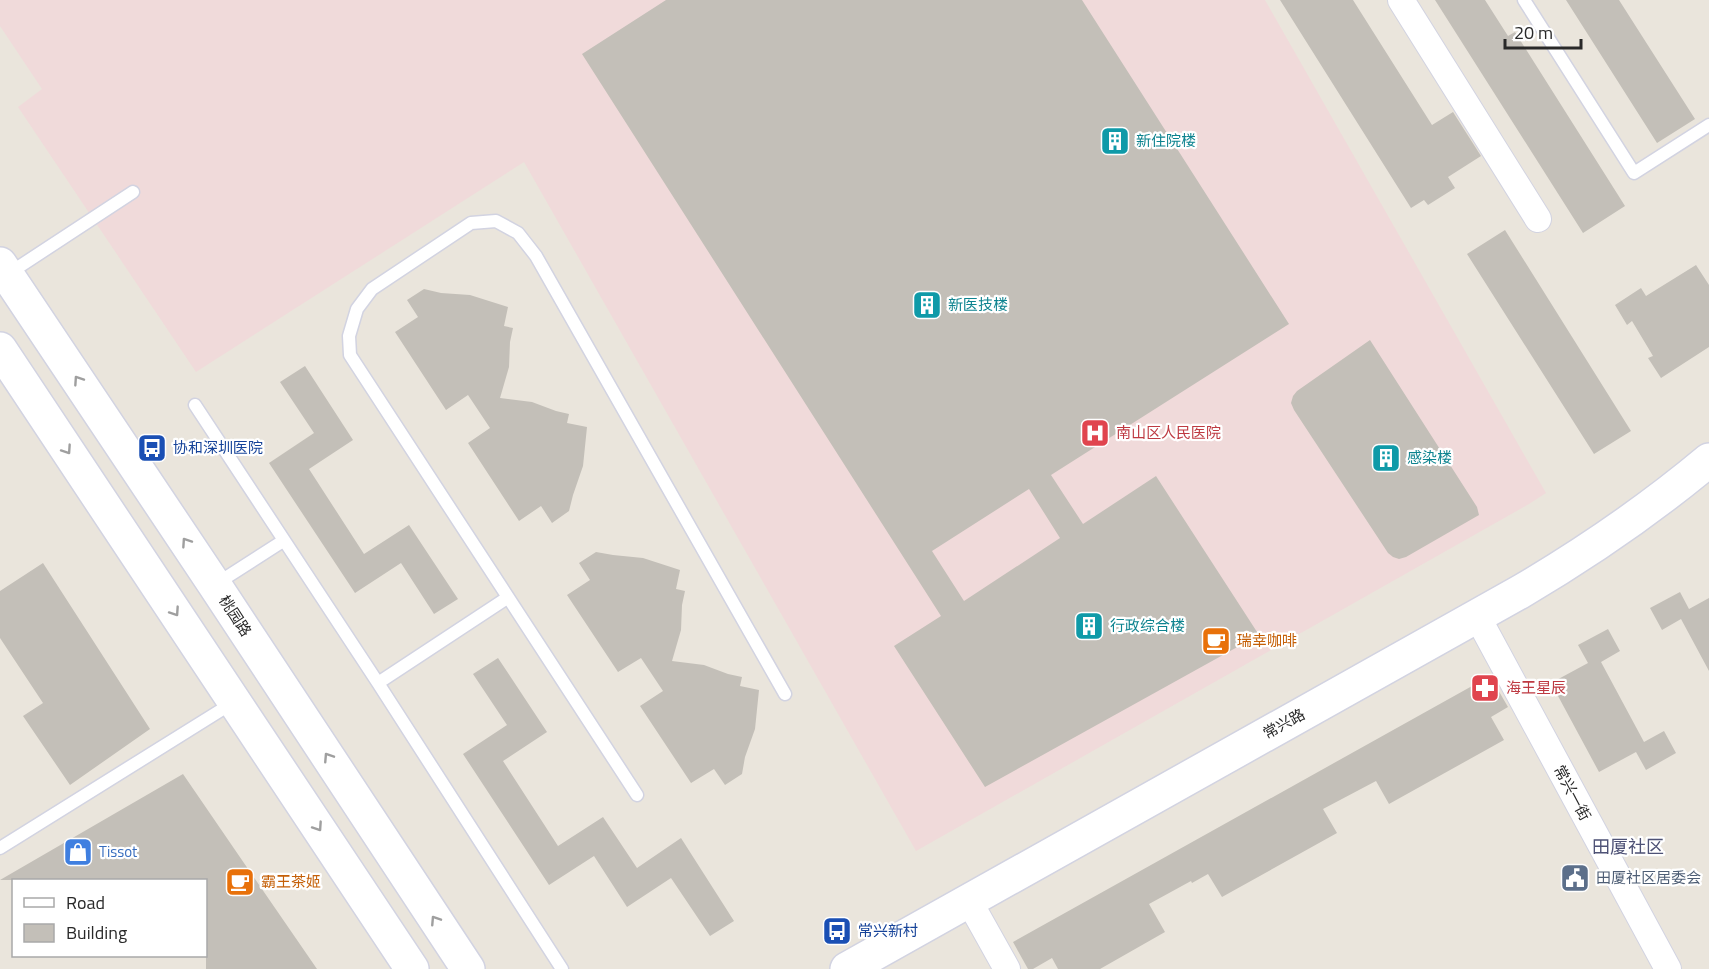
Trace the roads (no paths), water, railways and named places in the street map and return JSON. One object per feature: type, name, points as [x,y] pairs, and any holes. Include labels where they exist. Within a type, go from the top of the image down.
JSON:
[{"type":"main road","name":"桃园路","points":[[4,269],[468,969]]},
{"type":"main road","points":[[0,349],[412,969]]},
{"type":"main road","name":"常兴路","points":[[847,969],[1563,567],[1670,493],[1709,460]]},
{"type":"street","points":[[1401,0],[1538,219]]},
{"type":"street","name":"常兴一街","points":[[1477,616],[1668,969]]},
{"type":"street","points":[[969,901],[1007,969]]},
{"type":"lane","points":[[1524,0],[1634,173],[1709,125]]},
{"type":"lane","points":[[4,269],[133,192]]},
{"type":"lane","points":[[637,795],[350,355],[349,336],[357,309],[372,289],[471,223],[496,221],[518,233],[536,256],[785,694]]},
{"type":"lane","points":[[195,405],[562,969]]},
{"type":"lane","points":[[214,585],[283,541]]},
{"type":"lane","points":[[378,683],[507,598]]},
{"type":"lane","points":[[0,848],[235,702]]},
{"type":"place","name":"新住院楼","points":[[1115,141]]},
{"type":"place","name":"新医技楼","points":[[927,305]]},
{"type":"place","name":"南山区人民医院","points":[[1095,433]]},
{"type":"place","name":"协和深圳医院","points":[[152,448]]},
{"type":"place","name":"感染楼","points":[[1386,458]]},
{"type":"place","name":"行政综合楼","points":[[1089,626]]},
{"type":"place","name":"瑞幸咖啡","points":[[1216,641]]},
{"type":"place","name":"海王星辰","points":[[1485,688]]},
{"type":"place","name":"Tissot","points":[[78,852]]},
{"type":"place","name":"田厦社区居委会","points":[[1575,878]]},
{"type":"place","name":"霸王茶姬","points":[[240,882]]},
{"type":"place","name":"常兴新村","points":[[837,931]]},
{"type":"district","name":"田厦社区","points":[[1628,847]]}]
